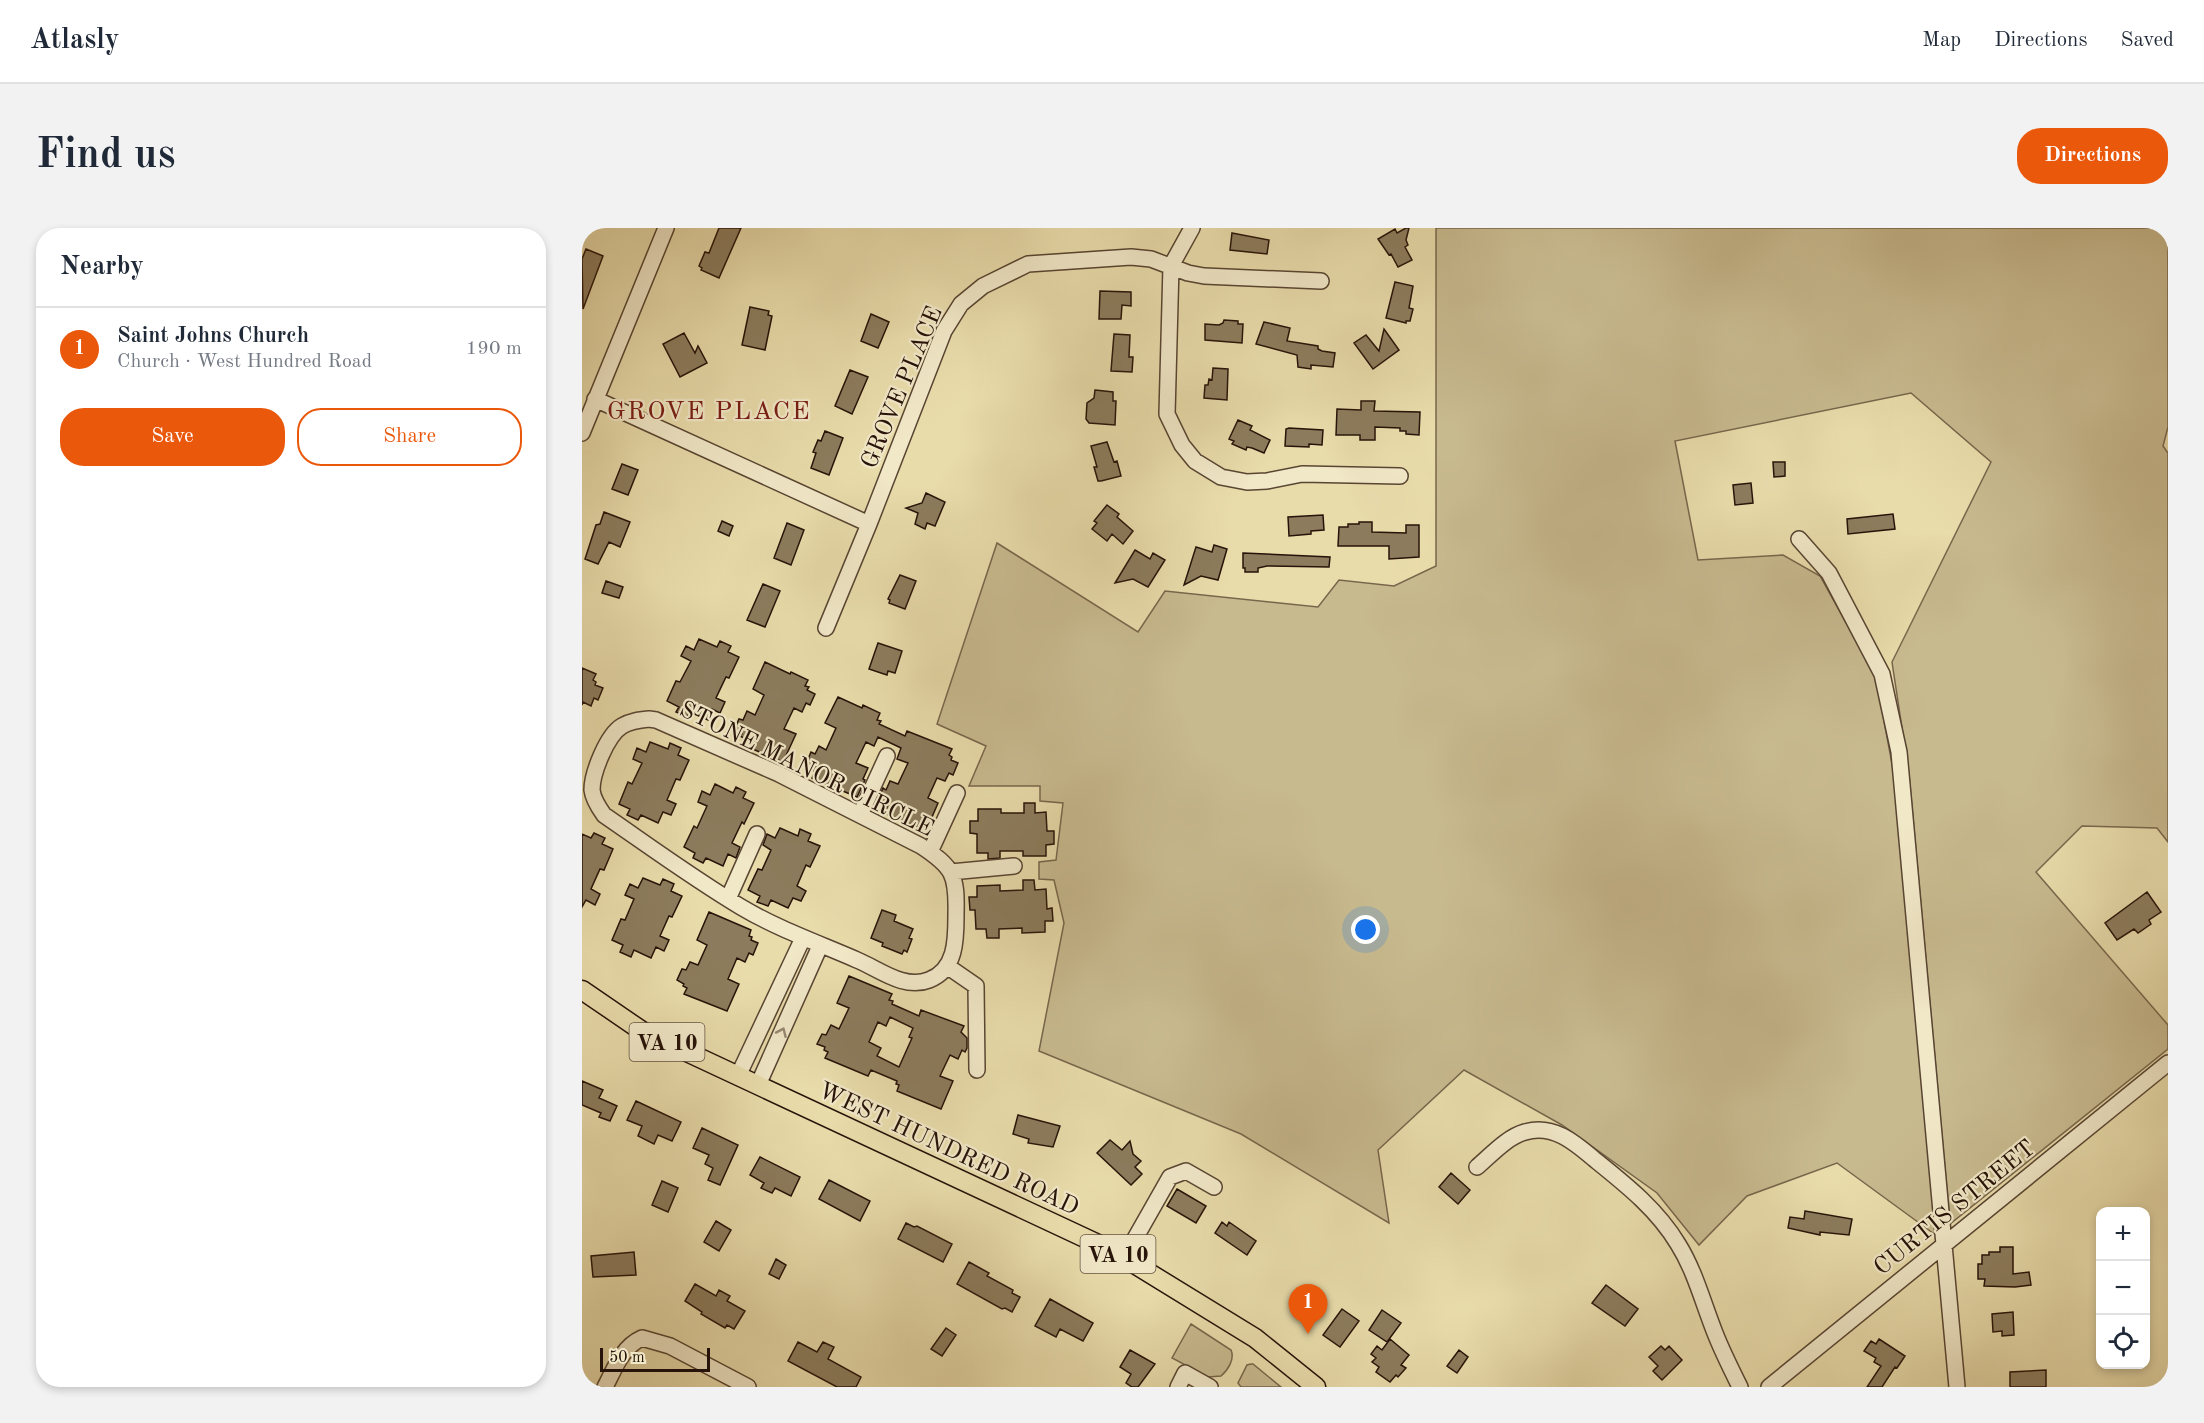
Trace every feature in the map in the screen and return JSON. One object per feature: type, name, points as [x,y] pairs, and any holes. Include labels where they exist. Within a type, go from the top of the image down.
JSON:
[{"type":"main road","name":"WEST HUNDRED ROAD","points":[[582,990],[642,1031],[1124,1258],[1255,1338],[1316,1387]]},
{"type":"street","points":[[582,433],[666,228]]},
{"type":"street","points":[[1191,228],[1171,266],[1167,414],[1182,445],[1194,461],[1221,477],[1247,482],[1268,481],[1302,474],[1400,476]]},
{"type":"street","name":"GROVE PLACE","points":[[826,628],[944,331],[961,304],[983,286],[1028,264],[1131,257],[1151,259],[1204,276],[1321,281]]},
{"type":"street","points":[[596,399],[869,524]]},
{"type":"street","points":[[1799,539],[1829,573],[1882,674],[1899,752],[1957,1387]]},
{"type":"street","name":"STONE MANOR CIRCLE","points":[[947,966],[931,980],[914,983],[902,981],[803,938],[728,899],[604,815],[587,788],[615,732],[634,721],[656,720],[779,774],[860,815],[930,852],[941,859],[951,872]]},
{"type":"street","points":[[860,815],[887,756]]},
{"type":"street","points":[[930,852],[957,793]]},
{"type":"street","points":[[728,899],[757,834]]},
{"type":"street","points":[[977,1070],[976,986],[947,966],[954,951],[956,932],[957,897],[951,872],[1014,866]]},
{"type":"street","points":[[738,1076],[803,938]]},
{"type":"street","points":[[758,1085],[820,946]]},
{"type":"street","name":"CURTIS STREET","points":[[1768,1387],[2168,1063]]},
{"type":"street","points":[[1477,1167],[1511,1138],[1523,1132],[1550,1131],[1562,1135],[1580,1147],[1620,1180],[1643,1201],[1678,1244],[1695,1278],[1716,1335],[1740,1387]]},
{"type":"street","points":[[1124,1258],[1170,1177],[1186,1172],[1214,1187]]},
{"type":"street","points":[[605,1387],[625,1349],[632,1342],[642,1338],[670,1346],[748,1387]]},
{"type":"street","points":[[1178,1387],[1185,1373],[1210,1387]]},
{"type":"shaded area","points":[[1436,228],[2168,228],[2168,427],[2163,446],[2168,453],[2168,842],[2157,828],[2082,826],[2036,872],[2168,1025],[2168,1049],[1950,1224],[1909,774],[1892,662],[1991,462],[1911,393],[1675,441],[1698,560],[1783,555],[1820,576],[1876,677],[1896,786],[1937,1236],[1837,1163],[1747,1196],[1699,1245],[1657,1193],[1562,1125],[1464,1070],[1378,1150],[1389,1223],[1241,1134],[1039,1051],[1064,923],[1054,880],[1039,879],[1039,862],[1056,860],[1063,803],[1040,801],[1040,786],[969,786],[986,746],[937,724],[997,543],[1138,632],[1165,591],[1318,607],[1339,580],[1394,586],[1436,566]]},
{"type":"shaded area","points":[[1191,1324],[1231,1350],[1230,1364],[1221,1376],[1208,1377],[1172,1358]]},
{"type":"shaded area","points":[[1253,1364],[1281,1387],[1241,1387],[1238,1383],[1247,1365]]},
{"type":"building","points":[[719,228],[741,228],[719,278],[701,270],[699,266],[705,252],[709,253]]},
{"type":"building","points":[[1409,228],[1406,240],[1408,245],[1405,247],[1412,260],[1398,267],[1391,254],[1389,255],[1378,239],[1395,229],[1397,233]]},
{"type":"building","points":[[1232,233],[1269,240],[1267,254],[1230,250]]},
{"type":"building","points":[[586,249],[603,256],[583,309],[582,259]]},
{"type":"building","points":[[1395,282],[1413,286],[1409,308],[1413,309],[1410,321],[1406,323],[1386,318]]},
{"type":"building","points":[[1100,291],[1131,292],[1131,306],[1122,305],[1121,319],[1099,319]]},
{"type":"building","points":[[750,307],[769,311],[768,315],[772,316],[765,350],[742,345]]},
{"type":"building","points":[[871,314],[889,322],[878,348],[861,341]]},
{"type":"building","points":[[1224,320],[1238,321],[1238,324],[1243,324],[1242,343],[1205,340],[1205,324],[1219,325]]},
{"type":"building","points":[[1264,322],[1290,328],[1287,341],[1318,346],[1318,349],[1322,351],[1335,353],[1333,367],[1311,365],[1311,369],[1298,367],[1297,355],[1256,344]]},
{"type":"building","points":[[1384,329],[1399,350],[1373,369],[1354,343],[1366,335],[1379,351]]},
{"type":"building","points":[[684,333],[695,353],[698,346],[707,363],[680,377],[663,344]]},
{"type":"building","points":[[1114,334],[1130,335],[1129,357],[1133,357],[1132,372],[1111,371]]},
{"type":"building","points":[[1213,368],[1228,369],[1227,400],[1204,398],[1205,385],[1208,385],[1209,379],[1212,380]]},
{"type":"building","points":[[850,370],[868,377],[852,414],[835,406]]},
{"type":"building","points":[[1095,390],[1113,392],[1113,401],[1116,401],[1115,425],[1089,423],[1086,419],[1087,403],[1094,398]]},
{"type":"building","points":[[1361,401],[1375,401],[1374,411],[1420,412],[1419,435],[1406,434],[1406,431],[1400,431],[1400,428],[1375,427],[1375,440],[1360,440],[1360,435],[1336,435],[1337,409],[1361,410]]},
{"type":"building","points":[[1238,420],[1252,426],[1250,430],[1270,440],[1264,453],[1247,447],[1246,450],[1232,444],[1234,441],[1229,439]]},
{"type":"building","points":[[1286,429],[1323,430],[1322,445],[1285,446]]},
{"type":"building","points":[[825,431],[843,438],[829,475],[811,468],[816,453],[813,452]]},
{"type":"building","points":[[1107,442],[1114,462],[1117,461],[1121,476],[1098,481],[1091,446]]},
{"type":"building","points":[[1773,462],[1785,462],[1785,476],[1774,477]]},
{"type":"building","points":[[622,464],[638,470],[628,495],[612,489]]},
{"type":"building","points":[[1751,483],[1753,503],[1735,505],[1733,485]]},
{"type":"building","points":[[926,493],[945,502],[935,526],[927,523],[925,529],[915,524],[918,513],[906,508],[922,503]]},
{"type":"building","points":[[1107,505],[1119,514],[1117,517],[1133,531],[1123,544],[1112,534],[1107,541],[1092,529],[1097,523],[1094,521]]},
{"type":"building","points":[[604,512],[630,522],[620,547],[609,542],[598,564],[585,559],[596,525],[600,524]]},
{"type":"building","points":[[1893,514],[1895,529],[1848,534],[1847,519]]},
{"type":"building","points":[[1323,515],[1324,530],[1289,536],[1288,517]]},
{"type":"building","points":[[722,521],[733,526],[729,536],[718,531]]},
{"type":"building","points":[[1359,522],[1372,522],[1372,532],[1406,533],[1406,525],[1419,525],[1419,557],[1389,559],[1389,546],[1338,546],[1339,527],[1348,527],[1348,524],[1359,524]]},
{"type":"building","points":[[787,523],[804,530],[791,565],[774,558]]},
{"type":"building","points":[[1214,545],[1227,549],[1218,580],[1201,576],[1184,585],[1196,547],[1212,552]]},
{"type":"building","points":[[1135,550],[1150,559],[1153,553],[1165,560],[1148,587],[1133,579],[1115,583]]},
{"type":"building","points":[[1243,553],[1330,557],[1329,567],[1267,566],[1258,568],[1258,572],[1245,572]]},
{"type":"building","points":[[900,575],[916,581],[905,609],[889,603],[888,599]]},
{"type":"building","points":[[606,581],[623,587],[619,598],[602,593]]},
{"type":"building","points":[[763,584],[780,591],[765,627],[747,620]]},
{"type":"building","points":[[699,639],[717,647],[720,641],[731,646],[728,652],[739,657],[716,698],[725,702],[720,713],[712,709],[708,720],[690,712],[687,717],[676,712],[679,707],[667,701],[676,681],[680,682],[691,661],[681,656],[686,646],[694,650]]},
{"type":"building","points":[[878,643],[902,651],[895,673],[888,671],[887,675],[869,669]]},
{"type":"building","points":[[765,662],[808,680],[805,686],[809,687],[807,690],[815,694],[810,705],[806,703],[802,712],[794,708],[784,729],[796,734],[783,762],[741,744],[744,738],[740,736],[742,734],[734,730],[739,719],[743,720],[747,711],[755,715],[764,695],[753,689]]},
{"type":"building","points":[[582,668],[596,674],[593,680],[596,682],[595,685],[603,688],[598,700],[594,698],[591,706],[583,702],[582,705]]},
{"type":"building","points":[[838,697],[880,713],[877,720],[881,721],[879,724],[905,736],[907,731],[952,749],[949,755],[952,757],[951,760],[958,763],[953,775],[949,773],[945,781],[937,778],[928,798],[938,803],[926,831],[884,813],[887,807],[883,806],[885,803],[878,800],[883,788],[886,790],[890,781],[898,784],[908,763],[897,759],[901,748],[878,737],[874,746],[866,742],[856,763],[868,768],[857,797],[812,778],[815,772],[806,764],[811,752],[815,754],[819,746],[826,750],[836,728],[825,723]]},
{"type":"building","points":[[650,742],[668,749],[670,743],[681,748],[678,755],[689,760],[680,780],[676,779],[667,800],[676,804],[671,815],[663,812],[658,823],[641,815],[638,820],[627,815],[630,809],[619,804],[628,782],[632,784],[642,763],[633,759],[637,748],[646,752]]},
{"type":"building","points":[[715,784],[733,793],[736,787],[746,792],[743,798],[754,803],[732,843],[740,847],[736,858],[728,854],[723,866],[706,858],[703,863],[693,858],[695,853],[684,847],[694,826],[697,828],[707,806],[698,802],[702,791],[710,795]]},
{"type":"building","points":[[1024,803],[1035,803],[1035,813],[1046,812],[1047,831],[1054,831],[1054,844],[1046,845],[1046,856],[1023,856],[1023,851],[1000,851],[1000,858],[988,859],[988,853],[977,853],[977,834],[970,833],[970,821],[978,821],[978,809],[1001,809],[1001,813],[1024,813]]},
{"type":"building","points":[[780,828],[798,836],[800,829],[811,834],[808,841],[820,846],[810,867],[806,865],[797,886],[806,891],[801,901],[793,898],[788,908],[771,900],[768,906],[757,902],[760,896],[748,890],[758,869],[762,870],[771,850],[763,845],[767,834],[775,838]]},
{"type":"building","points":[[594,833],[605,838],[602,844],[613,849],[604,870],[600,869],[591,889],[600,894],[595,905],[586,900],[582,907],[582,834],[591,838]]},
{"type":"building","points":[[643,878],[660,885],[663,879],[674,884],[671,891],[682,896],[660,936],[669,940],[664,951],[656,947],[651,958],[634,950],[631,957],[620,952],[623,945],[612,940],[621,919],[625,920],[634,899],[625,895],[630,884],[638,888]]},
{"type":"building","points":[[1023,880],[1034,880],[1035,890],[1046,889],[1047,909],[1052,908],[1053,921],[1045,921],[1045,932],[1022,933],[1022,928],[999,929],[999,938],[987,938],[986,929],[976,929],[975,910],[970,910],[969,897],[977,897],[977,886],[1000,885],[1000,891],[1023,890]]},
{"type":"building","points":[[2147,892],[2161,912],[2149,920],[2151,924],[2138,933],[2134,929],[2117,940],[2105,923]]},
{"type":"building","points":[[882,910],[896,915],[894,921],[913,929],[907,952],[904,950],[902,954],[882,946],[883,943],[871,938]]},
{"type":"building","points":[[709,912],[751,930],[749,936],[752,937],[751,940],[758,943],[753,955],[749,953],[745,962],[737,958],[728,979],[739,984],[727,1011],[684,994],[687,988],[677,980],[682,969],[686,970],[690,962],[698,965],[707,945],[697,940]]},
{"type":"building","points":[[849,976],[892,994],[889,1000],[893,1001],[892,1004],[919,1016],[921,1010],[964,1026],[961,1032],[967,1038],[967,1048],[965,1052],[962,1050],[958,1059],[950,1055],[940,1076],[953,1081],[941,1109],[897,1091],[899,1085],[896,1084],[897,1081],[871,1070],[868,1076],[825,1058],[828,1052],[824,1050],[825,1047],[817,1044],[822,1034],[826,1035],[831,1025],[839,1029],[849,1008],[837,1003]],"holes":[[[890,1017],[913,1028],[909,1037],[912,1038],[899,1067],[877,1056],[881,1048],[869,1042],[878,1022],[886,1026]]]},
{"type":"building","points":[[582,1081],[603,1090],[599,1098],[617,1106],[610,1121],[599,1117],[601,1113],[582,1105]]},
{"type":"building","points":[[636,1101],[681,1122],[672,1141],[658,1135],[654,1144],[638,1136],[642,1126],[627,1120]]},
{"type":"building","points":[[1018,1115],[1060,1126],[1053,1147],[1028,1143],[1029,1139],[1013,1134]]},
{"type":"building","points":[[702,1128],[738,1145],[720,1185],[708,1180],[713,1168],[705,1164],[709,1155],[693,1148]]},
{"type":"building","points":[[1110,1140],[1122,1150],[1130,1141],[1133,1154],[1141,1161],[1135,1167],[1142,1174],[1131,1185],[1097,1153]]},
{"type":"building","points":[[760,1157],[800,1177],[791,1196],[775,1188],[772,1193],[761,1188],[764,1183],[750,1175]]},
{"type":"building","points":[[1451,1173],[1470,1190],[1458,1204],[1439,1187]]},
{"type":"building","points":[[829,1180],[870,1201],[860,1221],[819,1199]]},
{"type":"building","points":[[662,1181],[678,1188],[668,1212],[652,1205]]},
{"type":"building","points":[[1177,1189],[1206,1206],[1196,1223],[1167,1206]]},
{"type":"building","points":[[1805,1211],[1852,1219],[1849,1235],[1820,1232],[1820,1235],[1788,1228],[1790,1217],[1804,1219]]},
{"type":"building","points":[[716,1221],[731,1230],[719,1251],[704,1242]]},
{"type":"building","points":[[1222,1222],[1227,1226],[1229,1222],[1256,1241],[1247,1255],[1215,1233]]},
{"type":"building","points":[[906,1223],[917,1226],[952,1244],[943,1262],[898,1239]]},
{"type":"building","points":[[2000,1247],[2013,1247],[2013,1274],[2029,1272],[2031,1285],[1984,1286],[1985,1279],[1978,1279],[1978,1264],[1982,1264],[1982,1255],[1989,1255],[1989,1252],[2000,1252]]},
{"type":"building","points":[[634,1252],[636,1275],[593,1277],[591,1256]]},
{"type":"building","points":[[776,1259],[786,1265],[779,1279],[769,1274]]},
{"type":"building","points":[[969,1262],[989,1273],[987,1276],[1013,1290],[1012,1293],[1020,1297],[1012,1312],[1005,1308],[1002,1309],[957,1284]]},
{"type":"building","points":[[695,1284],[716,1296],[719,1290],[730,1296],[727,1301],[745,1311],[734,1329],[727,1325],[725,1328],[701,1314],[702,1312],[685,1301]]},
{"type":"building","points":[[1606,1285],[1638,1309],[1625,1326],[1592,1303]]},
{"type":"building","points":[[1050,1299],[1093,1323],[1083,1341],[1060,1329],[1056,1337],[1035,1326]]},
{"type":"building","points":[[1342,1309],[1359,1321],[1340,1347],[1323,1335]]},
{"type":"building","points":[[1382,1310],[1401,1323],[1387,1342],[1369,1330]]},
{"type":"building","points":[[2013,1312],[2014,1335],[2002,1336],[2002,1331],[1993,1332],[1992,1314]]},
{"type":"building","points":[[946,1328],[956,1335],[942,1356],[931,1349]]},
{"type":"building","points":[[1390,1339],[1409,1355],[1401,1365],[1406,1368],[1390,1382],[1376,1372],[1379,1367],[1372,1362],[1376,1358],[1371,1354],[1377,1346],[1382,1350]]},
{"type":"building","points":[[1879,1339],[1905,1356],[1882,1387],[1867,1387],[1881,1366],[1874,1362],[1876,1358],[1864,1351],[1871,1341],[1876,1344]]},
{"type":"building","points":[[798,1342],[817,1352],[823,1342],[834,1347],[828,1359],[861,1377],[856,1387],[837,1387],[788,1361]]},
{"type":"building","points":[[1661,1346],[1665,1350],[1669,1346],[1682,1360],[1662,1380],[1653,1371],[1658,1366],[1649,1357]]},
{"type":"building","points":[[1130,1350],[1155,1364],[1138,1387],[1132,1387],[1126,1383],[1131,1374],[1120,1367]]},
{"type":"building","points":[[1459,1350],[1468,1357],[1457,1373],[1447,1366]]},
{"type":"building","points":[[2046,1370],[2046,1387],[2010,1387],[2010,1372]]},
{"type":"place","name":"Saint Johns Church","points":[[1308,1334]]},
{"type":"district","name":"GROVE PLACE","points":[[709,410]]}]
